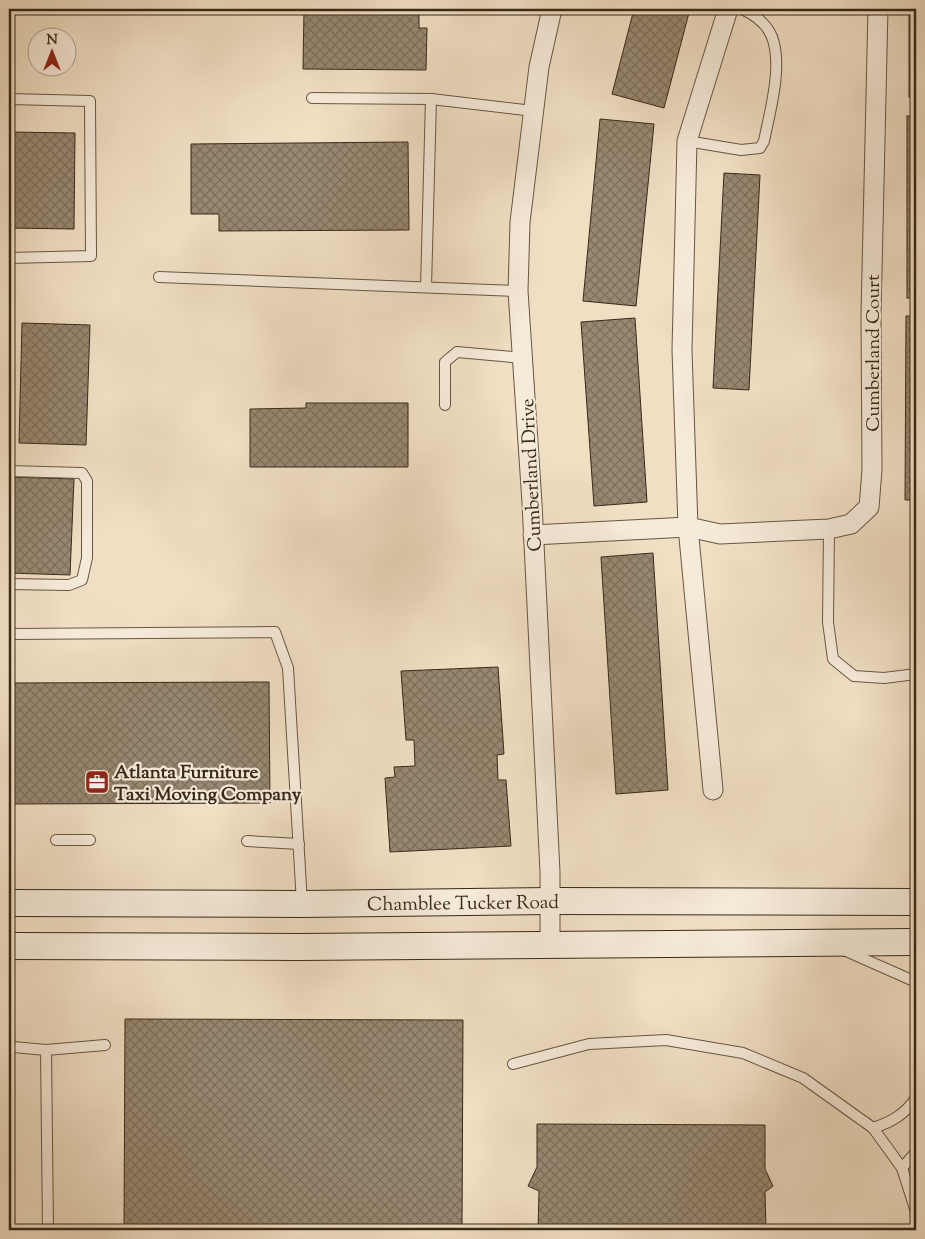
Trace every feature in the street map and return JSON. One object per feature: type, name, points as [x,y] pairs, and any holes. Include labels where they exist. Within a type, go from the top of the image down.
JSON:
[{"type":"main road","name":"Chamblee Tucker Road","points":[[9,903],[916,902]]},
{"type":"main road","points":[[14,949],[916,942]]},
{"type":"street","name":"Cumberland Drive","points":[[550,944],[550,872],[533,535],[518,291],[520,222],[538,67],[552,9]]},
{"type":"street","points":[[713,790],[688,526],[682,350],[687,141],[728,9]]},
{"type":"street","name":"Cumberland Court","points":[[533,535],[688,526],[720,534],[829,529],[851,524],[869,506],[872,470],[871,315],[878,9]]},
{"type":"lane","points":[[687,141],[741,150],[760,148],[764,141],[777,68],[772,37],[758,17],[742,9]]},
{"type":"lane","points":[[312,98],[431,99],[533,111]]},
{"type":"lane","points":[[9,99],[90,101],[91,256],[9,258]]},
{"type":"lane","points":[[426,288],[431,99]]},
{"type":"lane","points":[[159,277],[518,291]]},
{"type":"lane","points":[[445,405],[445,362],[457,352],[523,358]]},
{"type":"lane","points":[[9,471],[82,473],[87,481],[87,558],[82,580],[69,585],[9,584]]},
{"type":"lane","points":[[829,529],[828,622],[833,659],[854,676],[884,678],[916,674]]},
{"type":"lane","points":[[9,634],[275,632],[288,668],[302,904]]},
{"type":"lane","points":[[56,840],[90,840]]},
{"type":"lane","points":[[248,841],[299,844]]},
{"type":"lane","points":[[829,943],[916,982]]},
{"type":"lane","points":[[513,1064],[599,1043],[666,1040],[744,1053],[803,1078],[873,1128],[902,1168],[916,1212]]},
{"type":"lane","points":[[9,1044],[13,1047],[46,1050],[105,1044]]},
{"type":"lane","points":[[46,1050],[48,1230]]},
{"type":"lane","points":[[873,1128],[892,1122],[916,1098]]},
{"type":"lane","points":[[902,1168],[916,1152]]},
{"type":"building","points":[[304,9],[419,9],[419,28],[427,28],[426,70],[303,69]]},
{"type":"building","points":[[634,9],[690,9],[664,108],[612,94]]},
{"type":"building","points":[[909,9],[916,9],[916,97],[909,97]]},
{"type":"building","points":[[907,116],[916,116],[916,298],[907,298]]},
{"type":"building","points":[[600,119],[654,124],[636,306],[583,301]]},
{"type":"building","points":[[9,132],[75,133],[74,229],[9,228]]},
{"type":"building","points":[[408,142],[409,230],[219,231],[219,214],[191,214],[191,144]]},
{"type":"building","points":[[724,173],[760,175],[749,390],[713,388]]},
{"type":"building","points":[[906,316],[916,316],[916,500],[905,500]]},
{"type":"building","points":[[635,318],[647,502],[594,506],[581,322]]},
{"type":"building","points":[[22,323],[90,325],[86,445],[19,443]]},
{"type":"building","points":[[306,403],[408,403],[408,467],[250,467],[250,409],[306,408]]},
{"type":"building","points":[[9,477],[74,479],[70,575],[9,573]]},
{"type":"building","points":[[653,553],[668,790],[616,794],[601,557]]},
{"type":"building","points":[[498,667],[504,754],[497,755],[498,780],[506,780],[511,846],[390,852],[385,778],[395,777],[394,767],[415,766],[414,740],[406,740],[401,671]]},
{"type":"building","points":[[269,682],[270,803],[9,804],[9,683]]},
{"type":"building","points":[[125,1019],[463,1020],[462,1230],[124,1230]]},
{"type":"building","points":[[537,1124],[765,1125],[765,1169],[773,1186],[765,1192],[766,1230],[538,1230],[539,1191],[528,1186],[537,1167]]},
{"type":"place","name":"Atlanta Furniture Taxi Moving Company","points":[[97,782]]}]
